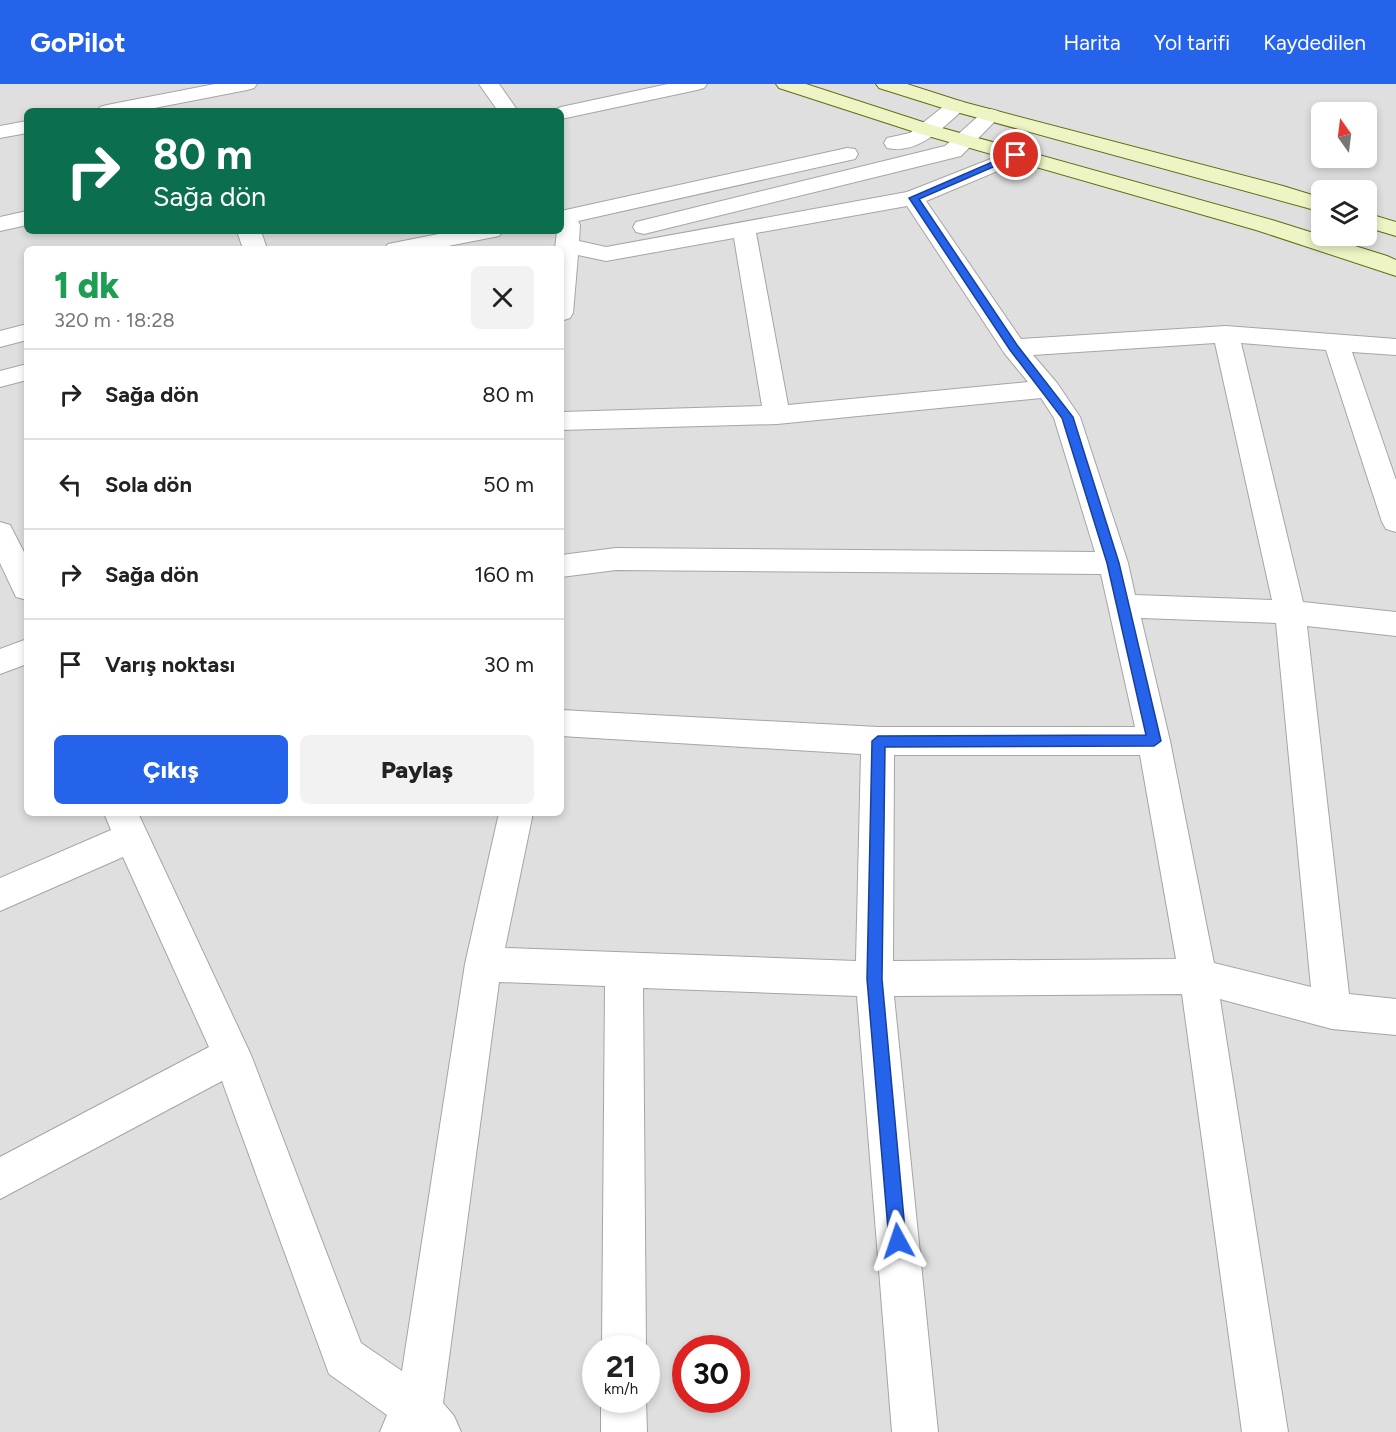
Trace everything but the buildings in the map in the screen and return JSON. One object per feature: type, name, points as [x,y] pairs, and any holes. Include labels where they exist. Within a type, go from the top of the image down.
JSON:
[{"type":"main road","points":[[786,84],[928,130],[1264,225],[1379,261],[1396,269]]},
{"type":"main road","points":[[886,84],[956,106],[1311,202]]},
{"type":"main road","points":[[1377,223],[1396,229]]},
{"type":"street","points":[[126,108],[201,96],[247,84]]},
{"type":"street","points":[[489,84],[506,108]]},
{"type":"street","points":[[564,112],[697,84]]},
{"type":"street","points":[[565,217],[917,138],[956,106]]},
{"type":"street","points":[[564,247],[952,151],[991,115]]},
{"type":"street","points":[[0,132],[24,127]]},
{"type":"street","points":[[564,248],[606,254],[913,198],[1016,155]]},
{"type":"street","points":[[913,198],[1014,348],[1048,389],[1067,417],[1113,563],[1125,606],[1154,741],[1198,976],[1265,1432]]},
{"type":"street","points":[[0,224],[24,219]]},
{"type":"street","points":[[744,230],[777,415]]},
{"type":"street","points":[[412,246],[475,234]]},
{"type":"street","points":[[0,339],[24,333]]},
{"type":"street","points":[[1014,348],[1226,334],[1396,347]]},
{"type":"street","points":[[1226,334],[1290,612],[1332,1011]]},
{"type":"street","points":[[1336,342],[1396,522]]},
{"type":"street","points":[[0,379],[24,373]]},
{"type":"street","points":[[564,421],[777,415],[1048,389]]},
{"type":"street","points":[[10,532],[24,579]]},
{"type":"street","points":[[564,566],[616,559],[1113,563]]},
{"type":"street","points":[[1125,606],[1290,612],[1396,624]]},
{"type":"street","points":[[0,662],[24,652]]},
{"type":"street","points":[[564,723],[878,741],[1154,741]]},
{"type":"street","points":[[878,741],[874,979],[915,1432]]},
{"type":"street","points":[[420,1425],[483,964],[515,816]]},
{"type":"street","points":[[0,895],[126,825],[232,1055],[345,1358],[420,1425]]},
{"type":"street","points":[[483,964],[874,979],[1198,976],[1332,1011],[1396,1017]]},
{"type":"street","points":[[624,970],[624,1335]]},
{"type":"street","points":[[0,1179],[232,1055]]},
{"type":"street","points":[[624,1413],[624,1432]]},
{"type":"shaded area","points":[[0,84],[1396,84],[1396,1432],[0,1432]]},
{"type":"route","points":[[898,1241],[874,979],[878,741],[1154,741],[1125,606],[1067,417],[1048,389],[1014,348],[913,198],[1016,155]]}]
